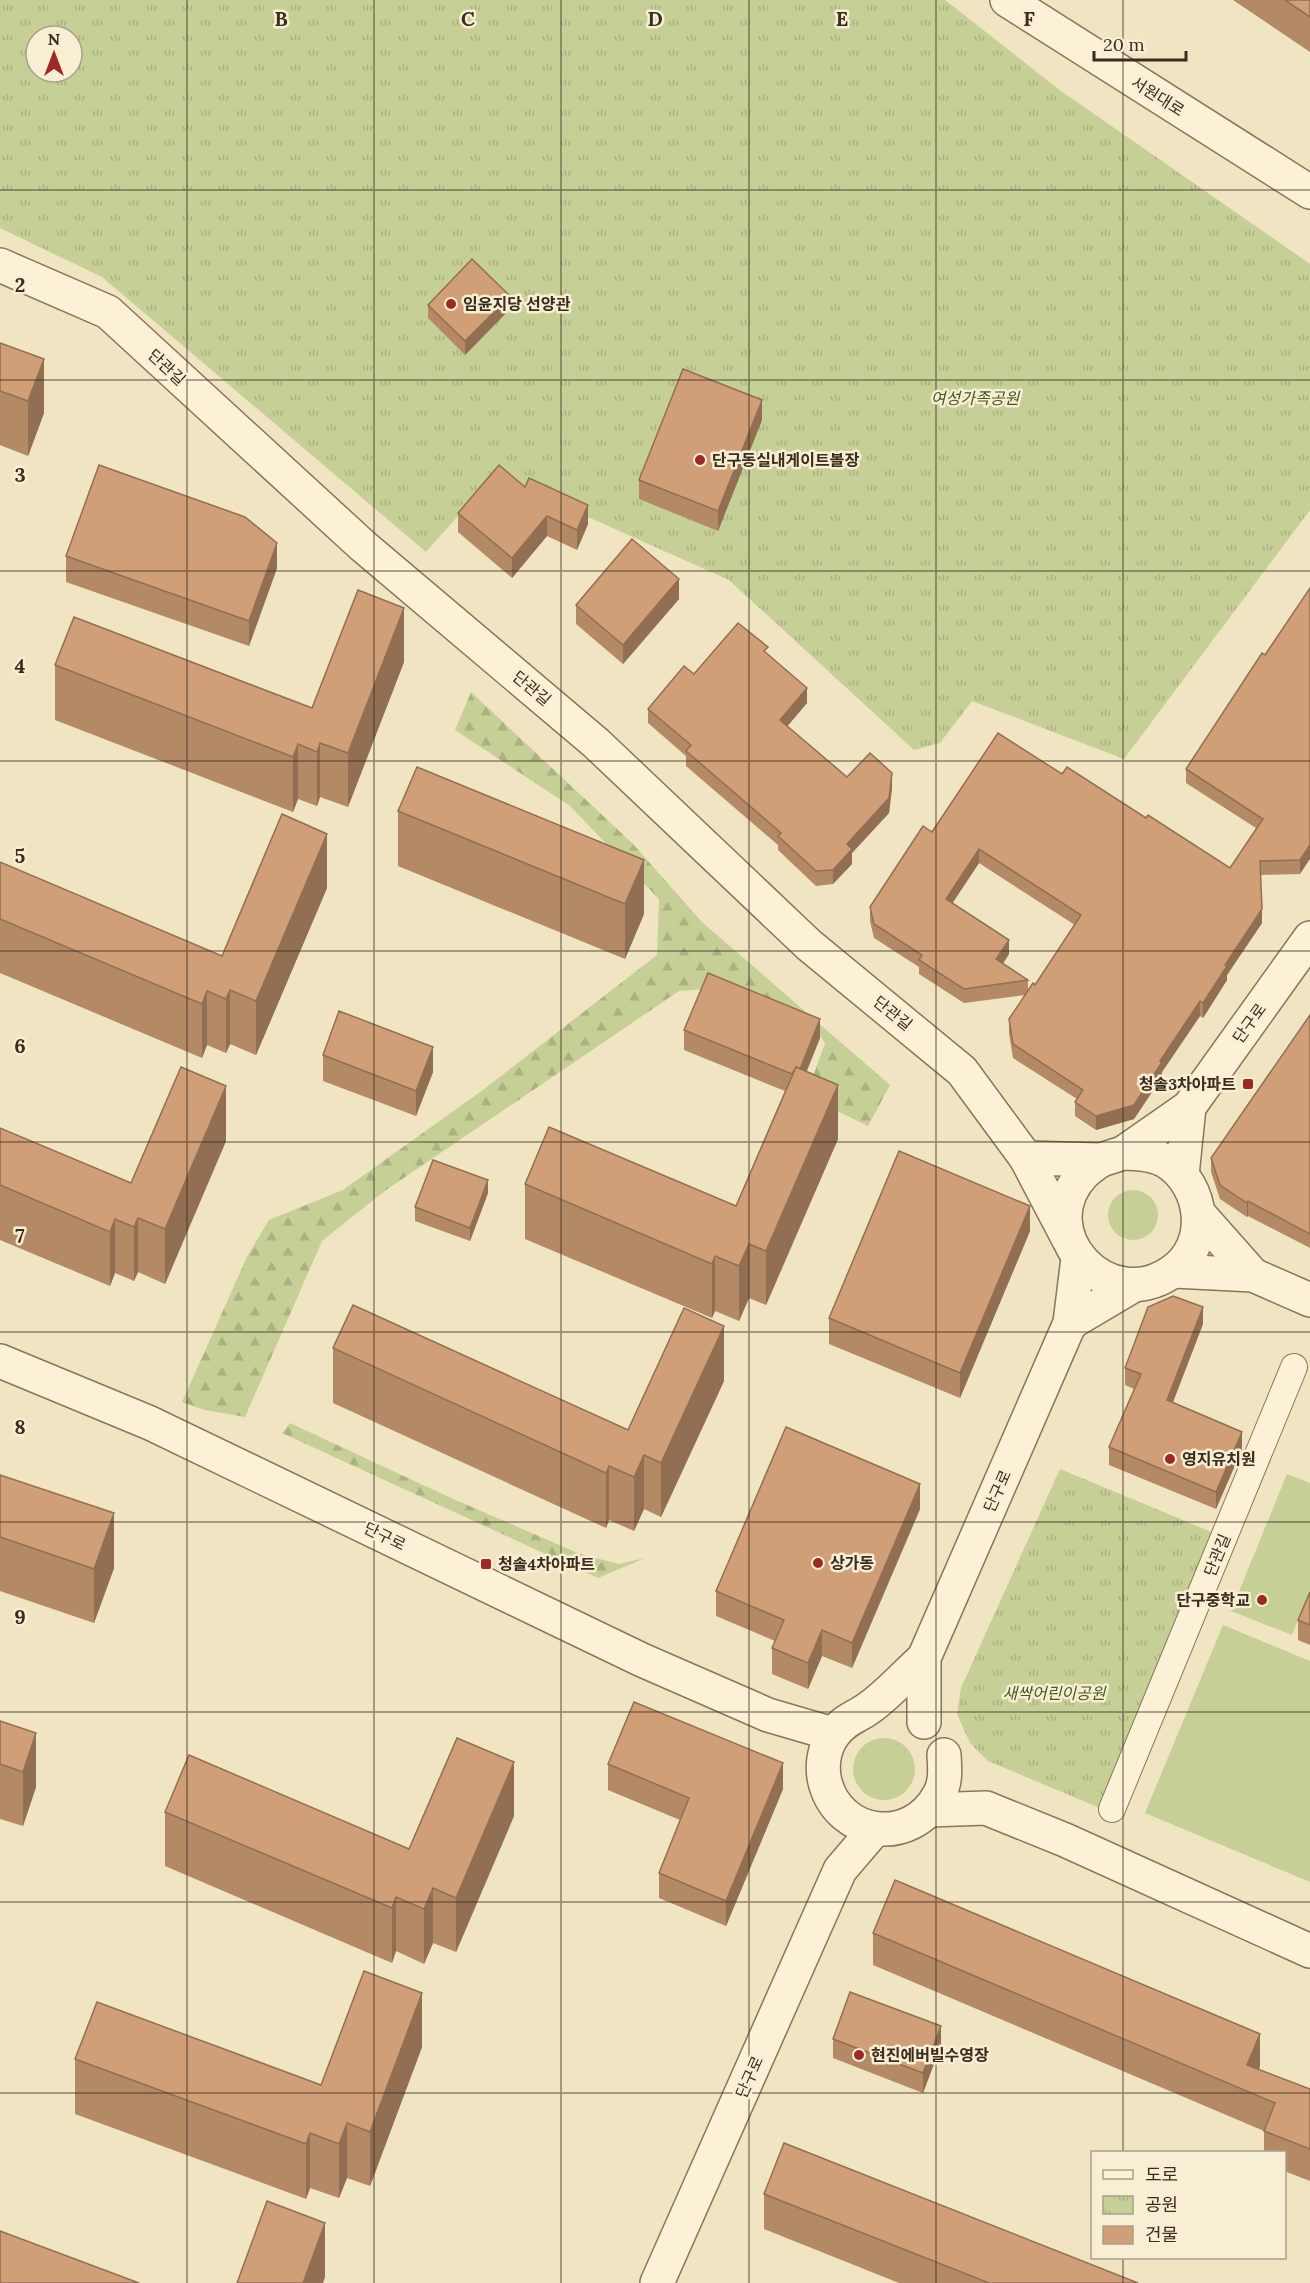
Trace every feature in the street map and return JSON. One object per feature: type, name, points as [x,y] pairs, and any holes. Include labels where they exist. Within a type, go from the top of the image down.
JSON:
[{"type":"street","name":"서원대로","points":[[1006,0],[1310,192]]},
{"type":"street","name":"단관길","points":[[0,265],[108,312],[363,546],[596,743],[809,945],[962,1071],[1026,1158],[1073,1248]]},
{"type":"street","name":"단구로","points":[[1189,1107],[1310,938]]},
{"type":"street","points":[[1026,1158],[1112,1156],[1146,1154],[1166,1161],[1182,1174],[1194,1193],[1199,1214],[1197,1235],[1188,1254],[1174,1271],[1156,1281],[1134,1285],[1113,1282],[1094,1273],[1073,1248],[1065,1215],[1071,1193],[1083,1174],[1112,1156],[1189,1107]]},
{"type":"street","points":[[1182,1174],[1189,1107]]},
{"type":"street","points":[[1199,1214],[1253,1275]]},
{"type":"street","name":"단구로","points":[[924,1658],[1070,1323],[1073,1248]]},
{"type":"street","points":[[1174,1271],[1253,1275],[1310,1300]]},
{"type":"street","points":[[1070,1323],[1134,1285]]},
{"type":"street","name":"단구로","points":[[0,1361],[150,1422],[642,1660],[768,1715],[833,1734]]},
{"type":"street","name":"단관길","points":[[1112,1809],[1294,1367]]},
{"type":"street","points":[[924,1658],[867,1710],[848,1719],[833,1734],[825,1753],[823,1774],[828,1794],[840,1811],[856,1823],[875,1829],[895,1829],[913,1822],[929,1810],[940,1794],[945,1775],[944,1755]]},
{"type":"street","points":[[924,1658],[924,1722]]},
{"type":"street","points":[[867,1710],[888,1707],[907,1712],[924,1722],[937,1737],[944,1755],[986,1808]]},
{"type":"street","points":[[768,1715],[823,1774]]},
{"type":"street","points":[[929,1810],[986,1808],[1065,1840],[1310,1951]]},
{"type":"street","points":[[840,1811],[840,1870]]},
{"type":"street","points":[[840,1870],[875,1829]]},
{"type":"street","name":"단구로","points":[[657,2283],[840,1870]]},
{"type":"green space","name":"여성가족공원","points":[[0,0],[945,0],[1061,91],[1310,264],[1310,510],[1124,759],[972,701],[940,743],[914,750],[729,580],[494,475],[426,552],[102,277],[0,228]]},
{"type":"green space","points":[[471,692],[632,843],[702,922],[890,1085],[868,1126],[806,1096],[825,1043],[819,1034],[706,989],[679,991],[386,1190],[322,1241],[245,1417],[205,1410],[182,1402],[247,1257],[269,1220],[343,1190],[483,1090],[657,955],[659,899],[570,806],[455,730]]},
{"type":"green space","points":[[1128,1190],[1138,1190],[1151,1197],[1158,1210],[1158,1220],[1151,1233],[1138,1240],[1128,1240],[1119,1236],[1112,1229],[1108,1220],[1108,1210],[1112,1201],[1119,1194]]},
{"type":"green space","points":[[290,1423],[451,1498],[580,1554],[619,1564],[645,1558],[598,1578],[282,1433]]},
{"type":"green space","name":"새싹어린이공원","points":[[1060,1469],[1214,1533],[1100,1808],[988,1761],[970,1743],[957,1714],[961,1688]]},
{"type":"green space","points":[[1287,1474],[1310,1483],[1310,1591],[1292,1635],[1231,1611]]},
{"type":"green space","points":[[1223,1625],[1310,1661],[1310,1882],[1145,1813]]},
{"type":"green space","points":[[878,1738],[890,1738],[906,1747],[913,1757],[915,1769],[913,1781],[906,1791],[890,1800],[878,1800],[867,1795],[858,1786],[853,1775],[853,1763],[858,1752],[867,1743]]},
{"type":"building","points":[[1285,0],[1310,0],[1310,17]]},
{"type":"building","points":[[472,259],[510,296],[465,341],[428,305]]},
{"type":"building","points":[[0,343],[44,359],[28,401],[0,391]]},
{"type":"building","name":"단구동실내게이트볼장","points":[[683,369],[762,400],[718,511],[639,480]]},
{"type":"building","points":[[99,465],[245,517],[277,543],[249,621],[66,556]]},
{"type":"building","points":[[499,465],[525,487],[529,478],[588,505],[577,530],[547,516],[512,558],[458,513]]},
{"type":"building","points":[[632,539],[679,579],[623,645],[576,605]]},
{"type":"building","points":[[1310,588],[1310,845],[1300,860],[1260,861],[1262,909],[1225,965],[1227,966],[1203,1003],[1200,1001],[1134,1105],[1096,1116],[1075,1102],[1083,1090],[1013,1044],[1009,1019],[1033,983],[1035,985],[1081,915],[979,849],[946,899],[1009,940],[996,959],[1028,980],[964,989],[919,960],[922,955],[874,924],[870,907],[923,826],[932,832],[998,733],[1062,774],[1067,767],[1146,818],[1148,815],[1230,868],[1263,819],[1186,769],[1262,653],[1265,655]]},
{"type":"building","points":[[358,590],[404,608],[348,753],[320,743],[317,752],[298,744],[293,757],[55,665],[74,617],[312,708]]},
{"type":"building","points":[[738,623],[768,647],[764,651],[807,688],[780,720],[847,777],[870,753],[892,773],[889,798],[847,844],[852,849],[833,870],[816,871],[778,836],[781,833],[686,751],[691,745],[648,709],[684,666],[694,674]]},
{"type":"building","points":[[417,767],[644,860],[625,904],[398,811]]},
{"type":"building","points":[[282,814],[327,834],[256,1001],[230,990],[226,999],[207,991],[202,1004],[0,919],[0,862],[222,956]]},
{"type":"building","points":[[708,973],[820,1019],[800,1069],[796,1067],[792,1074],[684,1030]]},
{"type":"building","points":[[339,1011],[433,1047],[416,1091],[323,1055]]},
{"type":"building","points":[[1310,1015],[1310,1234],[1248,1201],[1247,1203],[1220,1185],[1211,1158]]},
{"type":"building","points":[[181,1067],[226,1086],[165,1229],[138,1218],[134,1227],[115,1219],[110,1232],[0,1185],[0,1128],[131,1183]]},
{"type":"building","points":[[796,1067],[838,1085],[766,1251],[749,1244],[739,1266],[715,1256],[712,1264],[525,1184],[549,1127],[736,1206]]},
{"type":"building","points":[[899,1151],[1030,1206],[960,1373],[829,1318]]},
{"type":"building","points":[[433,1160],[488,1180],[470,1228],[415,1207]]},
{"type":"building","points":[[1173,1296],[1203,1307],[1167,1400],[1242,1432],[1216,1492],[1109,1447],[1141,1374],[1125,1368],[1148,1307]]},
{"type":"building","points":[[353,1305],[628,1430],[684,1308],[724,1326],[661,1463],[644,1455],[634,1477],[609,1466],[606,1473],[333,1348]]},
{"type":"building","name":"상가동","points":[[786,1427],[920,1484],[852,1643],[822,1630],[808,1663],[772,1648],[784,1620],[716,1591]]},
{"type":"building","points":[[0,1475],[114,1513],[94,1569],[0,1537]]},
{"type":"building","points":[[1310,1592],[1310,1625],[1298,1620]]},
{"type":"building","points":[[634,1702],[783,1763],[726,1901],[659,1873],[689,1798],[608,1764]]},
{"type":"building","points":[[0,1721],[36,1733],[23,1772],[0,1764]]},
{"type":"building","points":[[457,1738],[514,1762],[456,1898],[433,1888],[424,1909],[396,1897],[392,1908],[165,1812],[189,1755],[409,1849]]},
{"type":"building","points":[[895,1880],[1260,2034],[1247,2065],[1310,2089],[1310,2149],[1264,2131],[1275,2103],[873,1933]]},
{"type":"building","points":[[364,1971],[422,1993],[370,2132],[347,2123],[339,2144],[310,2133],[306,2144],[75,2059],[97,2002],[321,2085]]},
{"type":"building","points":[[850,1992],[941,2026],[923,2073],[833,2039]]},
{"type":"building","points":[[784,2143],[1138,2283],[989,2283],[764,2194]]},
{"type":"building","points":[[267,2201],[325,2223],[303,2283],[237,2283]]},
{"type":"building","points":[[0,2231],[139,2283],[0,2283]]},
{"type":"place","name":"임윤지당 선양관","points":[[451,304]]},
{"type":"place","name":"단구동실내게이트볼장","points":[[700,460]]},
{"type":"place","name":"청솔3차아파트","points":[[1248,1084]]},
{"type":"place","name":"영지유치원","points":[[1170,1459]]},
{"type":"place","name":"상가동","points":[[818,1563]]},
{"type":"place","name":"청솔4차아파트","points":[[486,1564]]},
{"type":"place","name":"단구중학교","points":[[1262,1600]]},
{"type":"place","name":"현진에버빌수영장","points":[[859,2055]]}]
